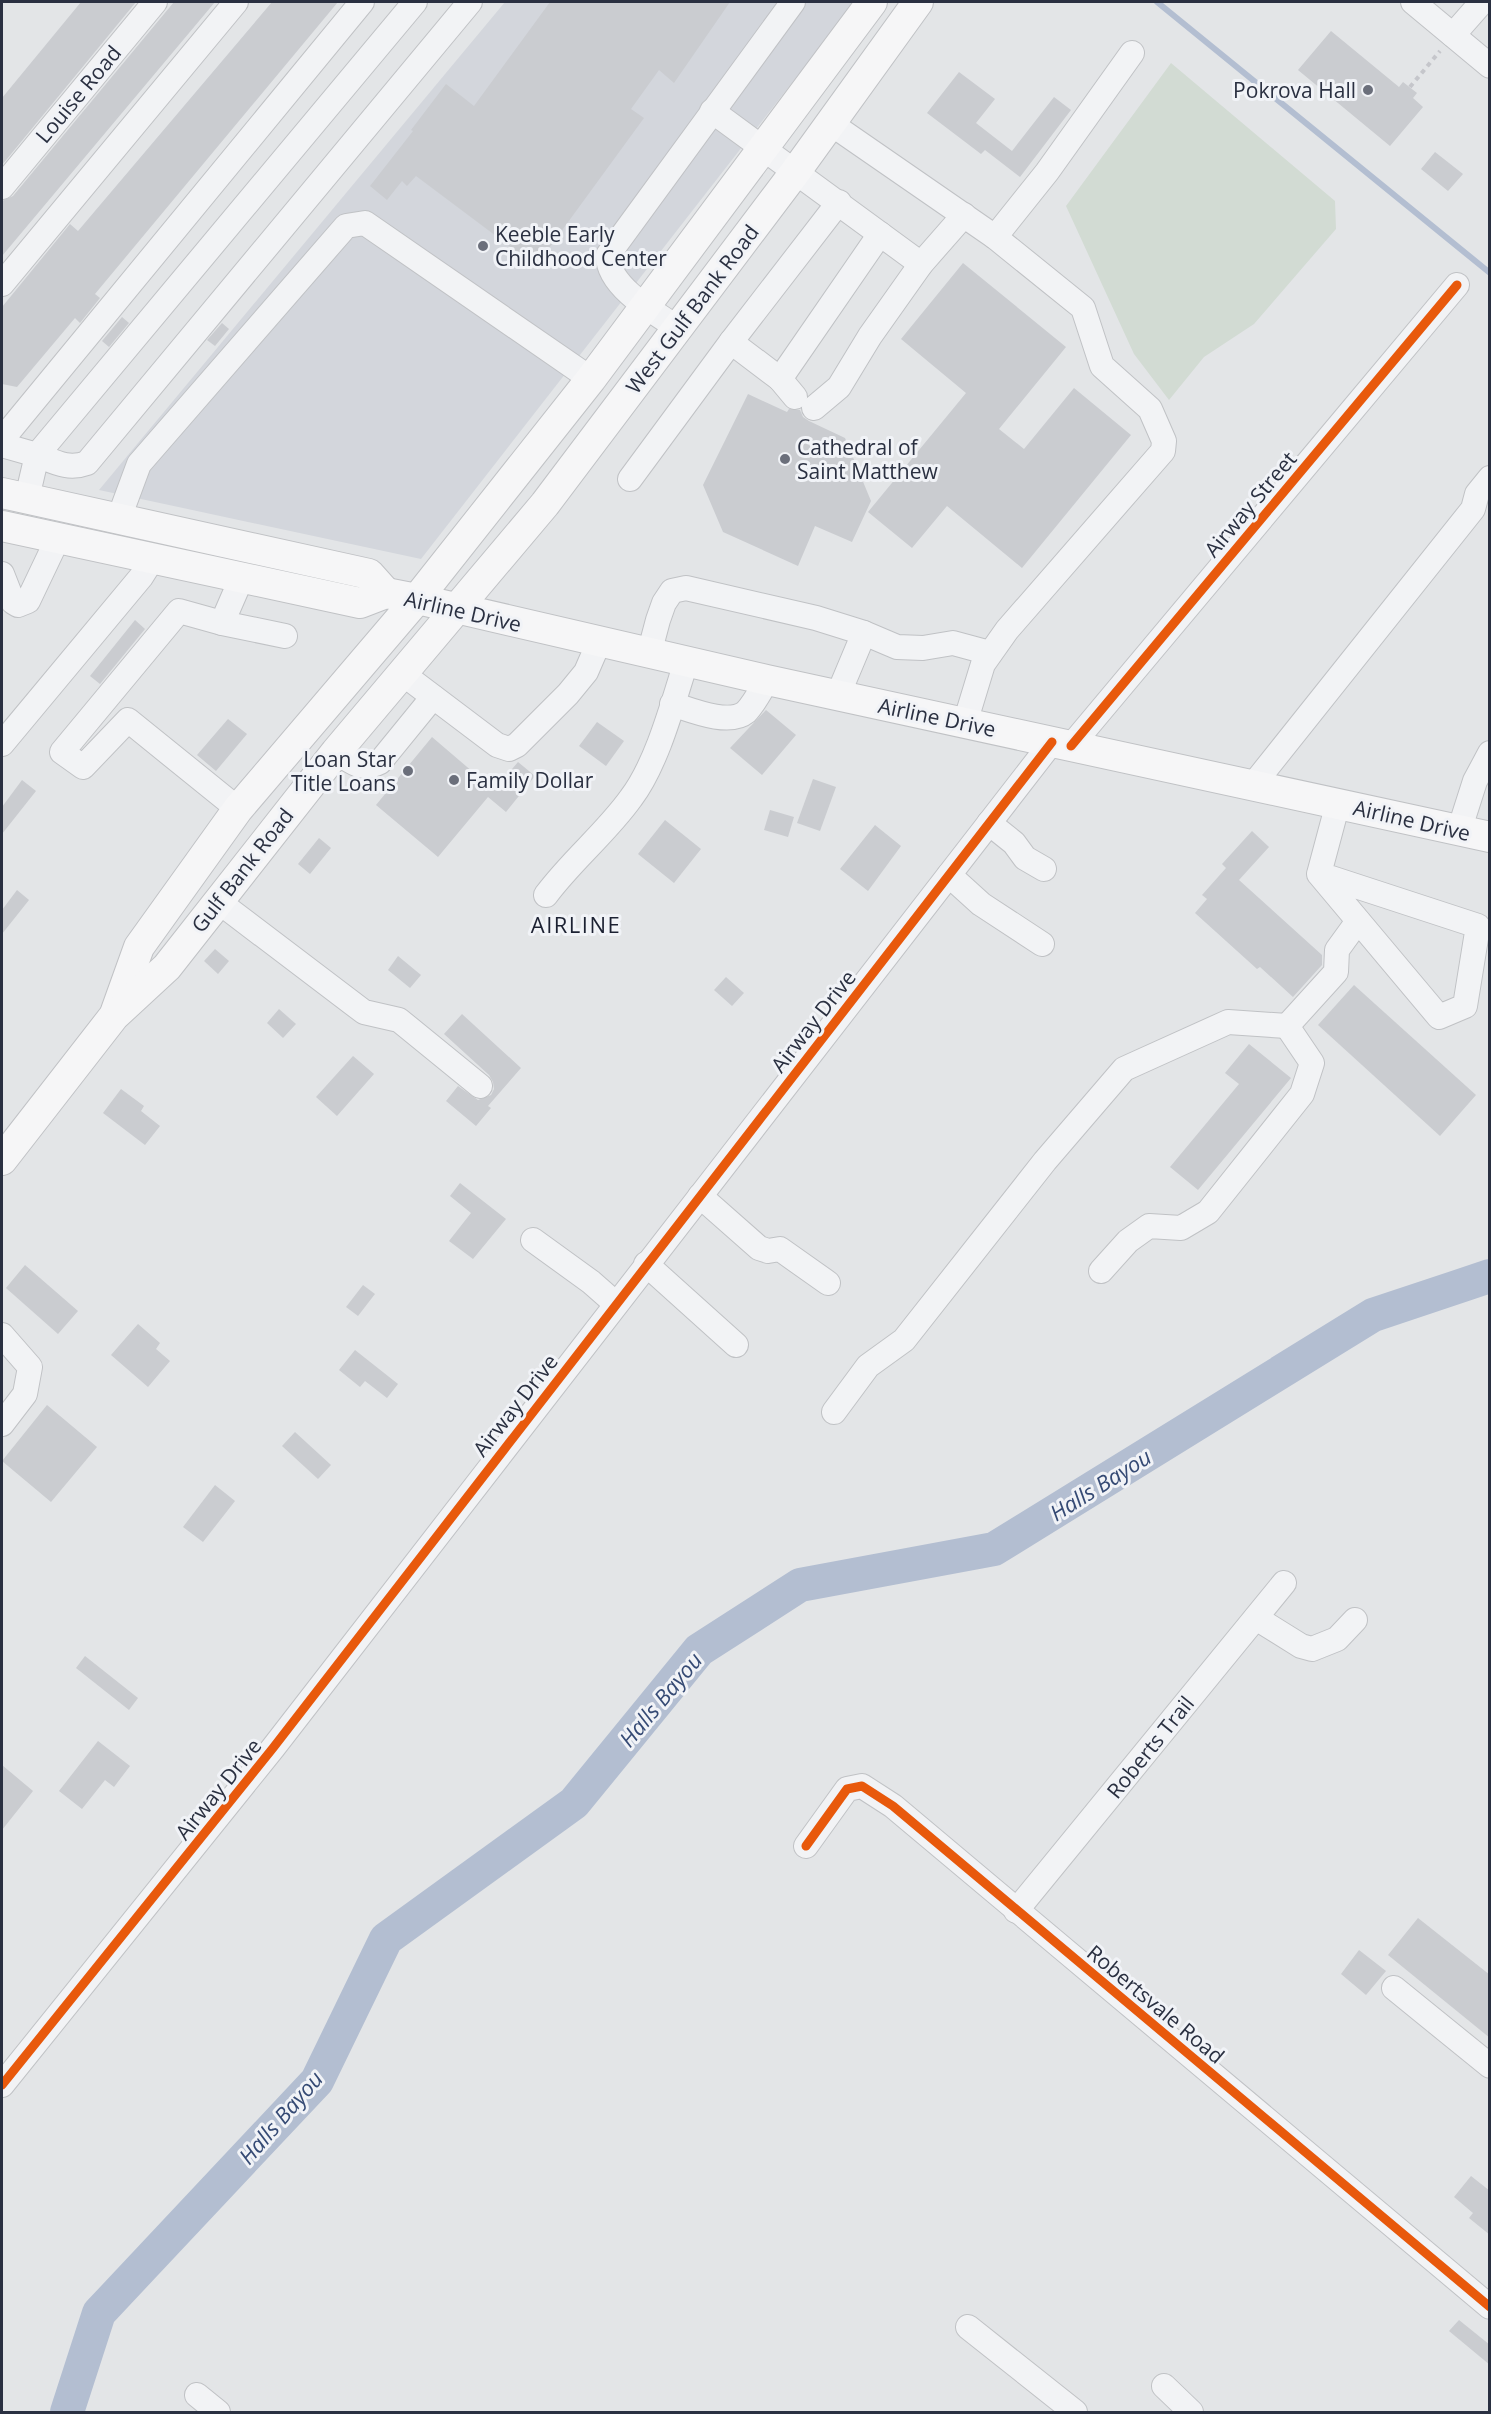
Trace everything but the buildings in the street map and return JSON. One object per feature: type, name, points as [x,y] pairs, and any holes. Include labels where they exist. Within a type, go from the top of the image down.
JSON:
[{"type":"main road","name":"West Gulf Bank Road","points":[[417,599],[591,379],[872,2]]},
{"type":"main road","name":"West Gulf Bank Road","points":[[457,609],[545,504],[831,123],[918,2]]},
{"type":"main road","name":"Airline Drive","points":[[14,496],[369,574],[386,593]]},
{"type":"main road","name":"Airline Drive","points":[[2,526],[360,603],[386,593],[417,599],[649,654],[1490,837]]},
{"type":"main road","name":"Gulf Bank Road","points":[[114,1017],[139,947],[238,808],[417,599]]},
{"type":"main road","name":"Gulf Bank Road","points":[[2,1160],[114,1017],[167,967],[336,752],[457,609]]},
{"type":"street","name":"Louise Road","points":[[2,187],[155,2]]},
{"type":"street","points":[[2,284],[236,2]]},
{"type":"street","points":[[362,2],[5,436],[2,445],[69,466],[75,467],[87,463],[470,2]]},
{"type":"street","points":[[14,496],[37,455],[415,2]]},
{"type":"street","points":[[678,328],[628,295],[607,262],[608,255],[793,2]]},
{"type":"street","points":[[1413,2],[1490,66]]},
{"type":"street","points":[[1453,35],[1482,2]]},
{"type":"street","points":[[995,237],[1047,172],[1132,52]]},
{"type":"street","points":[[712,111],[921,264]]},
{"type":"street","points":[[831,123],[995,237],[1083,308],[1102,366],[1150,409],[1164,441],[1163,451],[1007,630],[990,653],[983,664],[965,723]]},
{"type":"street","points":[[630,479],[731,342],[839,202]]},
{"type":"street","points":[[731,342],[796,395],[839,387],[870,336],[921,264],[964,215]]},
{"type":"street","points":[[119,518],[139,464],[346,226],[365,223],[591,379]]},
{"type":"street","points":[[796,395],[880,234]]},
{"type":"street","name":"Airway Street","points":[[1061,744],[1457,285]]},
{"type":"street","points":[[1252,785],[1473,509],[1477,494],[1490,478]]},
{"type":"street","points":[[2,574],[13,602],[18,605],[28,601],[58,538]]},
{"type":"street","points":[[2,744],[141,577],[153,558]]},
{"type":"street","points":[[222,623],[242,577]]},
{"type":"street","points":[[649,654],[664,603],[672,591],[686,588],[816,618],[864,633],[897,647],[923,648],[953,643],[990,653]]},
{"type":"street","points":[[238,808],[128,720],[83,767],[62,752],[179,611],[222,623],[285,636]]},
{"type":"street","points":[[838,695],[864,633]]},
{"type":"street","points":[[403,674],[497,745],[509,749],[517,745],[568,694],[586,672],[599,642]]},
{"type":"street","points":[[546,895],[566,869],[633,797],[646,772],[686,662]]},
{"type":"street","points":[[672,704],[705,714],[730,718],[745,712],[767,680]]},
{"type":"street","points":[[336,752],[359,766],[369,768],[380,762],[433,697]]},
{"type":"street","name":"Airway Drive","points":[[2,2085],[9,2059],[273,1748],[989,824],[1061,744]]},
{"type":"street","points":[[1459,831],[1474,781],[1490,753]]},
{"type":"street","points":[[1319,874],[1338,803]]},
{"type":"street","points":[[989,824],[1014,843],[1025,858],[1044,869]]},
{"type":"street","points":[[1319,874],[1478,926],[1465,1006],[1439,1017],[1319,874]]},
{"type":"street","points":[[949,875],[981,904],[1042,944]]},
{"type":"street","points":[[219,902],[364,1012],[399,1020],[480,1086]]},
{"type":"street","points":[[1287,1026],[1336,972],[1337,950],[1358,921]]},
{"type":"street","points":[[834,1412],[868,1366],[904,1340],[1045,1161],[1124,1068],[1228,1022],[1287,1026]]},
{"type":"street","points":[[1101,1271],[1128,1241],[1149,1226],[1181,1228],[1208,1212],[1302,1094],[1312,1063],[1287,1026]]},
{"type":"street","points":[[700,1196],[759,1248],[768,1251],[780,1249],[828,1283]]},
{"type":"street","points":[[533,1240],[591,1282],[616,1304]]},
{"type":"street","points":[[646,1264],[736,1346]]},
{"type":"street","points":[[2,1335],[30,1367],[25,1394],[2,1424]]},
{"type":"street","name":"Roberts Trail","points":[[1016,1911],[1284,1583]]},
{"type":"street","points":[[1256,1617],[1301,1646],[1312,1649],[1337,1639],[1354,1620]]},
{"type":"street","name":"Robertsvale Road","points":[[806,1846],[847,1789],[862,1786],[910,1819],[1016,1911],[1490,2307]]},
{"type":"street","points":[[1394,1988],[1490,2066]]},
{"type":"street","points":[[968,2327],[1075,2412]]},
{"type":"street","points":[[1164,2386],[1191,2412]]},
{"type":"street","points":[[197,2395],[218,2412]]},
{"type":"path","points":[[1410,87],[1453,35]]},
{"type":"shaded area","name":"Keeble Early Childhood Center","points":[[505,2],[855,2],[421,559],[99,490]]},
{"type":"shaded area","points":[[1171,63],[1335,201],[1336,229],[1254,324],[1204,357],[1169,400],[1134,354],[1066,206]]},
{"type":"waterway","points":[[1157,2],[1490,273]]},
{"type":"waterway","name":"Halls Bayou","points":[[67,2412],[99,2313],[317,2081],[386,1939],[574,1803],[699,1650],[800,1585],[994,1549],[1373,1315],[1490,1276]]},
{"type":"cycle path","points":[[1071,746],[1457,285]]},
{"type":"cycle path","points":[[2,2085],[273,1748],[1052,742]]},
{"type":"cycle path","points":[[806,1846],[847,1789],[862,1786],[893,1806],[1490,2307]]},
{"type":"place","name":"Pokrova Hall","points":[[1368,90]]},
{"type":"place","name":"Keeble Early Childhood Center","points":[[483,246]]},
{"type":"place","name":"Cathedral of Saint Matthew","points":[[785,459]]},
{"type":"place","name":"Loan Star Title Loans","points":[[408,771]]},
{"type":"place","name":"Family Dollar","points":[[454,780]]},
{"type":"district","name":"AIRLINE","points":[[576,924]]}]
